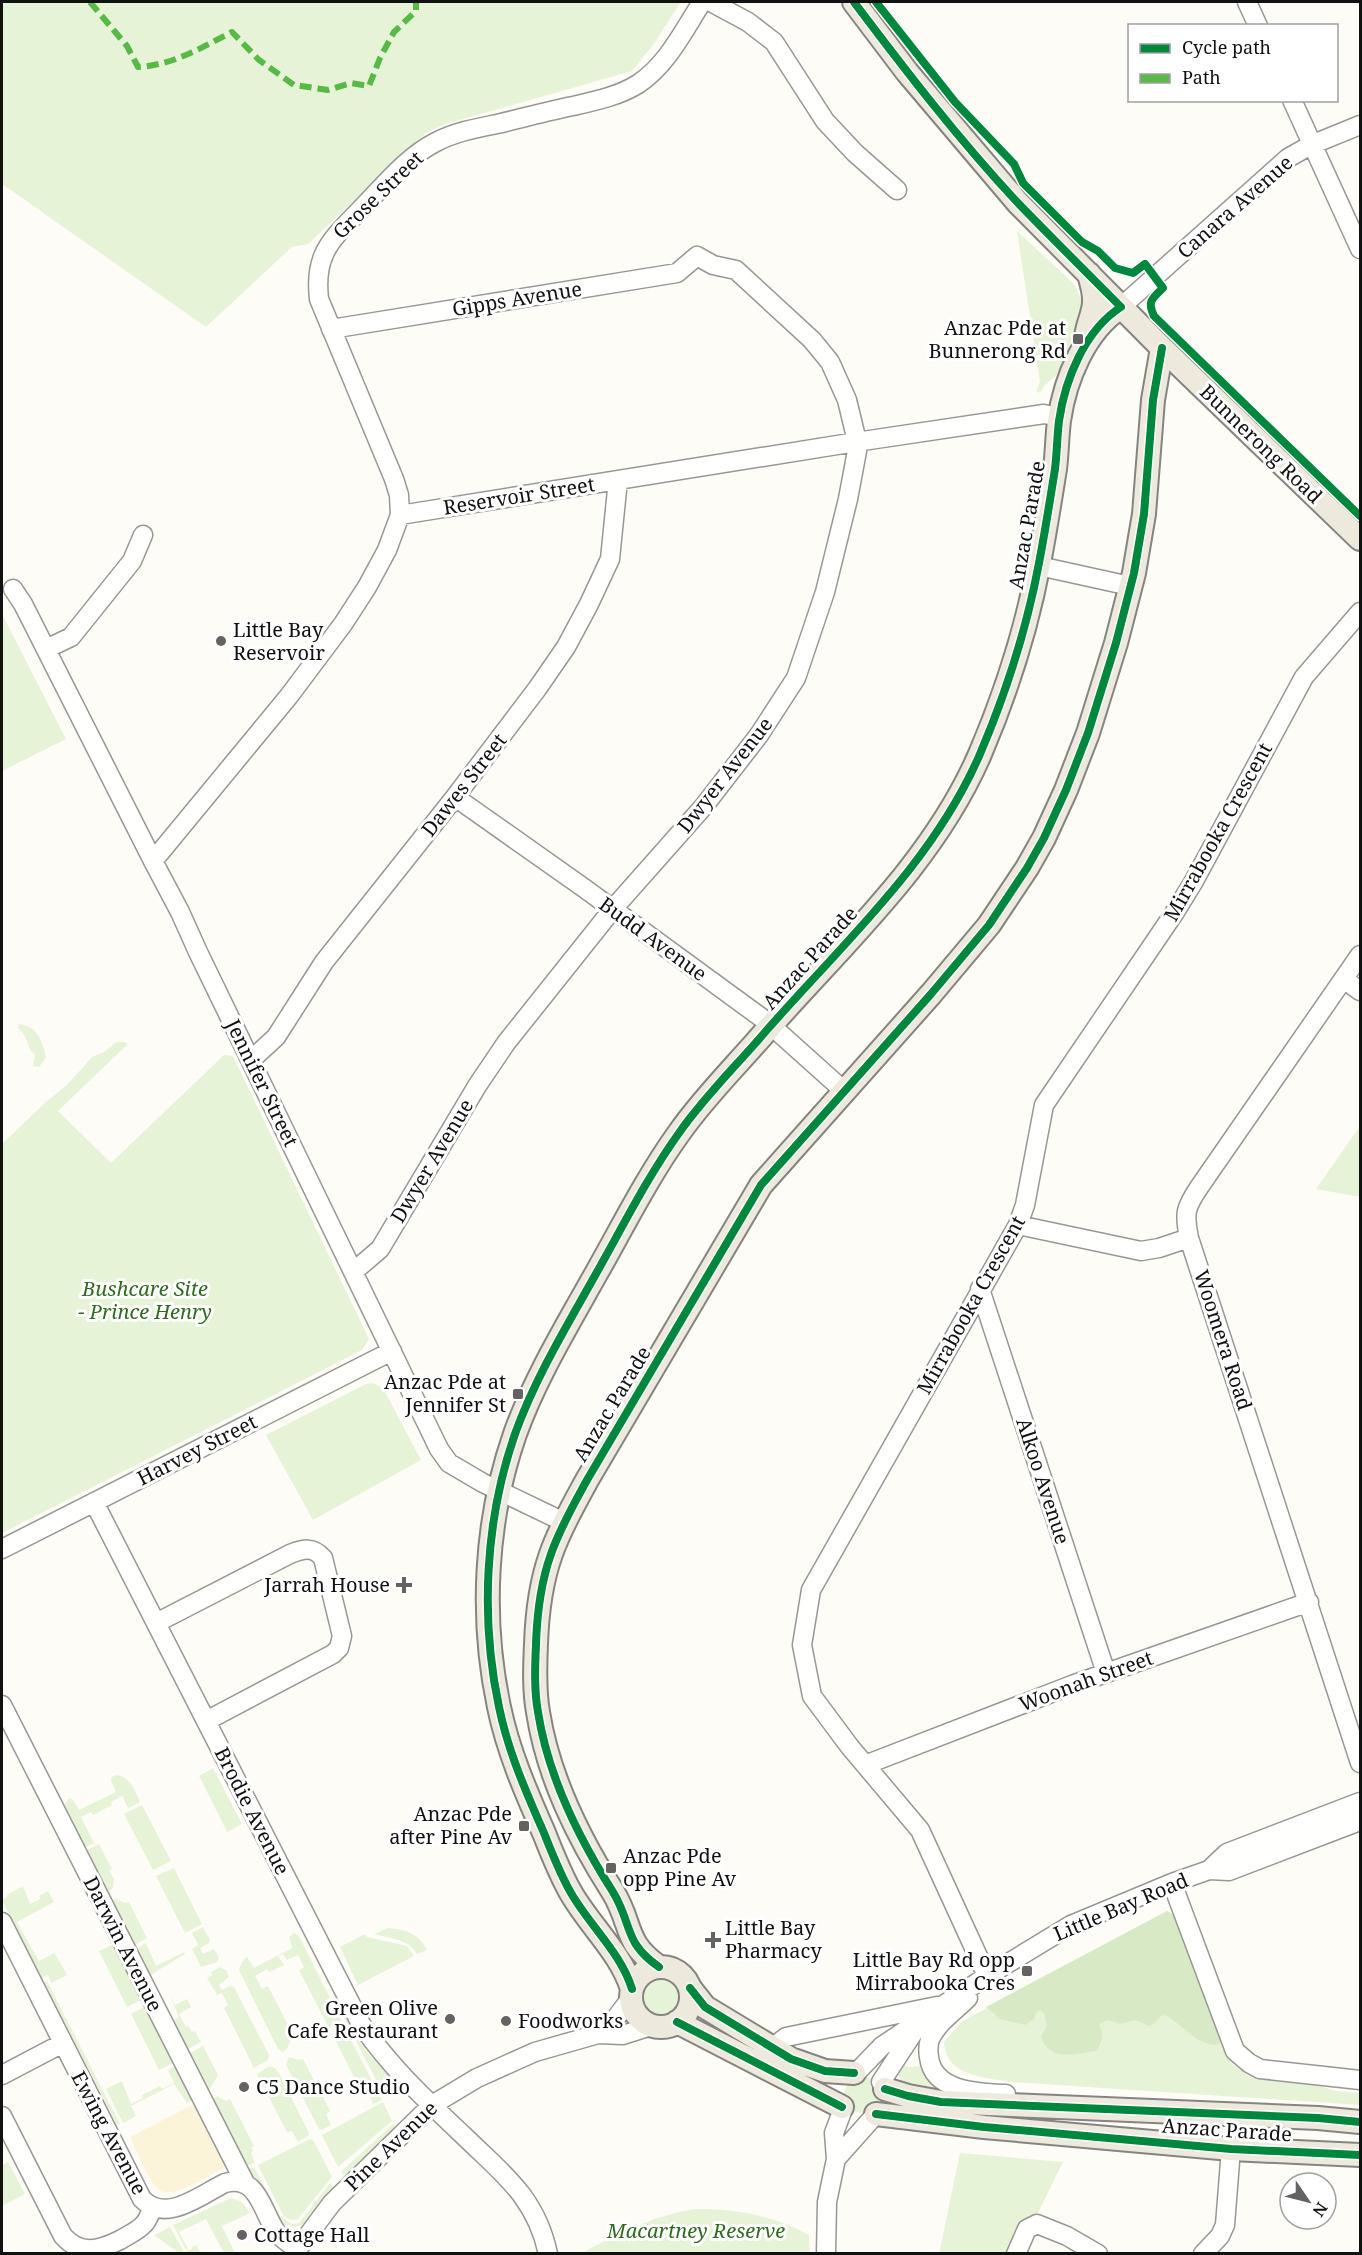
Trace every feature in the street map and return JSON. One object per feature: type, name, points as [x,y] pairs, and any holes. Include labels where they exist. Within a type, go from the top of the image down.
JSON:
[{"type":"main road","points":[[854,2],[907,72],[981,161],[1018,202],[1162,348]]},
{"type":"main road","points":[[1086,343],[1086,328],[1092,312],[1094,297],[1089,274]]},
{"type":"main road","name":"Anzac Parade","points":[[631,1994],[622,1965],[571,1893],[560,1871],[524,1788],[505,1730],[491,1661],[488,1619],[490,1565],[500,1491],[516,1433],[567,1326],[686,1122],[910,871],[952,811],[980,753],[1008,678],[1039,566],[1060,417],[1068,386],[1086,343],[1108,315],[1121,307]]},
{"type":"main road","name":"Anzac Parade","points":[[659,1967],[647,1959],[636,1947],[628,1930],[622,1907],[578,1833],[551,1764],[537,1711],[538,1614],[547,1568],[564,1522],[596,1464],[753,1197],[843,1090],[977,939],[1004,904],[1027,868],[1055,814],[1078,759],[1102,689],[1130,586],[1144,514],[1154,400],[1162,348]]},
{"type":"main road","name":"Bunnerong Road","points":[[1162,348],[1360,539]]},
{"type":"main road","points":[[677,2022],[843,2108],[849,2115],[867,2118],[876,2114],[884,2103],[883,2086],[871,2074],[813,2068],[772,2048],[705,2007],[679,1973],[670,1968],[659,1967],[642,1974],[631,1994],[637,2015],[651,2026],[665,2027],[677,2022],[689,2008],[690,1988]]},
{"type":"main road","points":[[843,2108],[839,2095],[840,2088],[845,2079],[856,2073]]},
{"type":"main road","name":"Anzac Parade","points":[[883,2086],[908,2096],[941,2102],[1318,2118],[1360,2122]]},
{"type":"main road","name":"Anzac Parade","points":[[876,2114],[984,2127],[1231,2149],[1360,2155]]},
{"type":"street","name":"Grose Street","points":[[400,515],[399,495],[394,478],[319,298],[317,279],[320,261],[329,243],[415,156],[435,142],[458,133],[594,101],[625,91],[651,74],[662,62],[702,2]]},
{"type":"street","points":[[711,2],[748,22],[774,42],[825,121],[855,153],[897,190]]},
{"type":"street","points":[[1247,2],[1257,24]]},
{"type":"street","points":[[1293,102],[1360,249]]},
{"type":"street","name":"Canara Avenue","points":[[1121,307],[1288,158],[1311,145],[1360,124]]},
{"type":"street","name":"Gipps Avenue","points":[[331,329],[677,273],[697,256]]},
{"type":"street","name":"Dwyer Avenue","points":[[353,1272],[380,1249],[477,1086],[506,1043],[612,910],[704,807],[759,735],[796,678],[825,592],[848,499],[857,451],[847,400],[830,362],[812,340],[736,270],[713,265],[697,256]]},
{"type":"street","name":"Reservoir Street","points":[[400,515],[1044,414],[1060,417]]},
{"type":"street","name":"Dawes Street","points":[[251,1060],[276,1037],[324,962],[455,797],[566,647],[610,559],[618,480]]},
{"type":"street","points":[[153,861],[289,696],[343,624],[387,550],[400,515]]},
{"type":"street","points":[[46,649],[71,637],[132,561],[143,535]]},
{"type":"street","points":[[1039,566],[1130,586]]},
{"type":"street","name":"Jennifer Street","points":[[13,589],[180,912],[439,1449],[449,1463],[564,1522]]},
{"type":"street","name":"Mirrabooka Crescent","points":[[987,1976],[920,1830],[865,1765],[812,1696],[802,1645],[811,1590],[1018,1225],[1029,1188],[1044,1105],[1194,881],[1304,677],[1360,612]]},
{"type":"street","name":"Budd Avenue","points":[[455,797],[692,966],[771,1026],[843,1090]]},
{"type":"street","name":"Woomera Road","points":[[1360,956],[1190,1201],[1185,1218],[1189,1238],[1360,1763]]},
{"type":"street","points":[[1344,979],[1360,991]]},
{"type":"street","points":[[1018,1225],[1141,1251],[1160,1248],[1189,1238]]},
{"type":"street","name":"Alkoo Avenue","points":[[980,1289],[1106,1673]]},
{"type":"street","name":"Harvey Street","points":[[2,1549],[392,1351]]},
{"type":"street","name":"Brodie Avenue","points":[[94,1502],[361,2024],[381,2052],[525,2198],[541,2227],[548,2253]]},
{"type":"street","points":[[156,1623],[290,1554],[309,1549],[318,1552],[323,1558],[342,1632],[339,1648],[333,1654],[206,1721]]},
{"type":"street","name":"Woonah Street","points":[[865,1765],[1106,1673],[1309,1602]]},
{"type":"street","name":"Darwin Avenue","points":[[2,1705],[245,2183]]},
{"type":"street","name":"Little Bay Road","points":[[1209,1870],[1227,1853],[1360,1802]]},
{"type":"street","name":"Little Bay Road","points":[[856,2073],[882,2046],[987,1976],[1071,1925],[1172,1883],[1209,1870],[1229,1871],[1360,1821]]},
{"type":"street","points":[[1172,1883],[1235,2051],[1260,2069],[1360,2080]]},
{"type":"street","name":"Ewing Avenue","points":[[2,1922],[139,2195],[153,2208],[165,2210],[172,2209],[225,2183],[232,2181],[245,2183]]},
{"type":"street","points":[[987,1976],[930,2038],[928,2058],[933,2070],[947,2083],[967,2090],[1039,2096],[1070,2107]]},
{"type":"street","name":"Pine Avenue","points":[[296,2251],[332,2203],[432,2105],[477,2078],[535,2052],[598,2034],[610,2025],[631,1994]]},
{"type":"street","name":"Little Bay Road","points":[[772,2048],[786,2037],[942,2005]]},
{"type":"street","name":"Little Bay Road","points":[[883,2086],[921,2020]]},
{"type":"street","points":[[598,2034],[623,2035],[651,2026]]},
{"type":"street","points":[[2,2075],[63,2043]]},
{"type":"street","points":[[826,2253],[827,2200],[836,2159],[835,2128],[843,2108]]},
{"type":"street","points":[[836,2159],[876,2114]]},
{"type":"street","points":[[2,2116],[63,2236],[74,2248],[87,2253],[103,2249],[140,2228],[153,2208]]},
{"type":"street","points":[[1203,2253],[1220,2236],[1224,2225],[1231,2149]]},
{"type":"street","points":[[245,2183],[255,2192],[278,2234],[296,2251]]},
{"type":"street","points":[[1016,2253],[1028,2229],[1037,2224],[1067,2236],[1098,2253]]},
{"type":"green space","points":[[2,2],[681,2],[653,45],[632,71],[442,125],[426,133],[308,244],[292,247],[206,327],[2,184]]},
{"type":"green space","points":[[1017,231],[1074,284],[1081,299],[1080,317],[1060,372],[1044,386],[1040,393],[1036,391],[1040,382]]},
{"type":"green space","points":[[2,617],[66,739],[2,771]]},
{"type":"green space","points":[[19,1024],[35,1031],[41,1041],[46,1058],[39,1067],[33,1066],[35,1055],[18,1028]]},
{"type":"green space","name":"Bushcare Site - Prince Henry","points":[[116,1042],[128,1044],[58,1111],[111,1163],[224,1055],[233,1056],[369,1339],[362,1350],[2,1533],[2,1144],[67,1085],[92,1057],[104,1052]]},
{"type":"green space","points":[[1360,1126],[1360,1197],[1316,1189]]},
{"type":"green space","points":[[372,1383],[383,1388],[421,1460],[313,1520],[266,1435]]},
{"type":"green space","points":[[213,1768],[242,1824],[227,1832],[199,1776]]},
{"type":"green space","points":[[116,1775],[129,1781],[140,1802],[123,1811],[128,1808],[122,1796],[111,1802],[112,1805],[93,1815],[91,1812],[81,1817],[94,1843],[82,1849],[63,1811],[65,1804],[69,1798],[79,1810],[116,1792],[111,1781]]},
{"type":"green space","points":[[142,1805],[171,1861],[153,1870],[124,1814]]},
{"type":"green space","points":[[99,1844],[112,1869],[109,1870],[114,1879],[113,1888],[107,1893],[83,1852]]},
{"type":"green space","points":[[174,1868],[202,1924],[185,1933],[156,1876]]},
{"type":"green space","points":[[23,1886],[30,1904],[40,1899],[39,1896],[48,1891],[54,1902],[17,1922],[39,1961],[54,1953],[53,1950],[67,1975],[51,1983],[48,1975],[42,1978],[2,1900]]},
{"type":"green space","points":[[116,1898],[124,1903],[129,1902],[147,1938],[131,1947],[110,1902]]},
{"type":"green space","points":[[1167,1911],[1174,1915],[1226,2054],[1233,2065],[1250,2076],[1310,2083],[1336,2091],[1360,2093],[1360,2105],[1013,2082],[970,2074],[960,2069],[946,2054],[944,2042],[961,2022]]},
{"type":"green space","points":[[1167,1911],[1174,1915],[1221,2042],[1216,2045],[1201,2041],[1163,2014],[1149,2026],[1135,2020],[1121,2024],[1107,2020],[1099,2024],[1102,2038],[1096,2051],[1080,2054],[1056,2053],[1050,2050],[1041,2036],[1047,2026],[1044,2013],[1040,2010],[1036,2012],[1034,2019],[1025,2025],[1000,2019],[986,2007]]},
{"type":"green space","points":[[203,1927],[210,1940],[200,1948],[203,1954],[214,1949],[219,1957],[217,1962],[201,1967],[192,1949],[198,1945],[192,1933]]},
{"type":"green space","points":[[388,1928],[411,1933],[427,1950],[417,1954],[404,1942],[374,1934]]},
{"type":"green space","points":[[294,1933],[299,1936],[342,2022],[329,2028],[299,1970],[304,1967],[298,1955],[287,1960],[283,1954],[278,1956],[284,1965],[269,1972],[267,1969],[255,1976],[262,1989],[268,1986],[295,2039],[290,2041],[283,2052],[278,2049],[239,1970],[247,1957],[254,1968],[292,1948],[289,1937]]},
{"type":"green space","points":[[365,1934],[367,1937],[407,1946],[414,1956],[358,1985],[340,1947]]},
{"type":"green space","points":[[146,1943],[156,1966],[184,1952],[185,1954],[149,1976],[134,1950]]},
{"type":"green space","points":[[114,1944],[142,1999],[127,2007],[99,1951]]},
{"type":"green space","points":[[220,1967],[226,1970],[229,1977],[219,1985],[222,1990],[230,1986],[234,1987],[269,2055],[268,2060],[254,2068],[224,2008],[228,2005],[222,1993],[217,1995],[207,1978],[212,1975],[211,1972]]},
{"type":"green space","points":[[661,1978],[674,1983],[679,1996],[674,2009],[661,2014],[648,2009],[643,1996],[648,1983]]},
{"type":"green space","points":[[47,1981],[120,2124],[117,2125],[44,1982]]},
{"type":"green space","points":[[169,1993],[175,2005],[187,1999],[191,2007],[179,2014],[186,2027],[188,2026],[192,2032],[195,2031],[201,2042],[186,2050],[170,2022],[179,2017]]},
{"type":"green space","points":[[146,2006],[175,2062],[159,2070],[131,2014]]},
{"type":"green space","points":[[345,2012],[358,2033],[355,2036],[401,2089],[385,2097],[342,2014]]},
{"type":"green space","points":[[345,2029],[382,2100],[373,2104],[368,2092],[363,2094],[333,2036]]},
{"type":"green space","points":[[203,2046],[218,2075],[210,2089],[205,2088],[189,2054]]},
{"type":"green space","points":[[289,2057],[303,2059],[330,2111],[326,2114],[331,2125],[322,2130],[319,2129],[286,2065]]},
{"type":"green space","points":[[902,2065],[923,2066],[950,2090],[929,2091],[907,2084],[898,2076]]},
{"type":"green space","points":[[176,2066],[193,2100],[187,2103],[174,2084],[131,2106],[136,2116],[123,2123],[106,2089],[122,2081],[131,2104],[143,2098],[142,2095],[160,2086],[162,2089],[174,2083],[168,2070]]},
{"type":"green space","points":[[270,2066],[279,2073],[309,2133],[298,2142],[292,2131],[287,2132],[257,2074]]},
{"type":"green space","points":[[862,2077],[875,2082],[880,2095],[875,2108],[862,2113],[849,2108],[844,2095],[849,2082]]},
{"type":"green space","points":[[217,2096],[226,2101],[230,2099],[254,2146],[251,2148],[253,2151],[251,2153],[255,2163],[245,2166],[212,2100]]},
{"type":"green space","points":[[383,2102],[392,2121],[338,2167],[322,2135]]},
{"type":"green space","points":[[394,2123],[395,2130],[349,2175],[342,2174],[341,2172]]},
{"type":"green space","points":[[310,2139],[313,2140],[332,2177],[297,2220],[288,2219],[283,2215],[258,2165]]},
{"type":"green space","points":[[960,2153],[1063,2162],[1037,2215],[1009,2253],[939,2254]]},
{"type":"green space","points":[[8,2162],[25,2194],[2,2206],[2,2165]]},
{"type":"green space","points":[[254,2167],[281,2217],[292,2224],[299,2223],[330,2183],[335,2188],[310,2219],[295,2227],[287,2225],[279,2219],[259,2184],[245,2170]]},
{"type":"green space","points":[[231,2198],[242,2202],[250,2213],[222,2226],[235,2253],[224,2253],[206,2219],[179,2232],[188,2249],[186,2250],[173,2225]]},
{"type":"green space","name":"Macartney Reserve","points":[[695,2209],[754,2214],[796,2228],[809,2235],[810,2253],[582,2253],[623,2232],[651,2221]]},
{"type":"green space","points":[[170,2227],[184,2252],[196,2245],[201,2253],[179,2253],[154,2235]]},
{"type":"sand","points":[[194,2104],[227,2166],[183,2189],[174,2192],[159,2190],[147,2173],[130,2137]]},
{"type":"marked path","points":[[90,2],[127,46],[138,67],[175,59],[232,32],[259,60],[294,85],[328,90],[351,83],[369,86],[394,32],[416,11],[416,2]]},
{"type":"cycle path","points":[[632,1989],[620,1963],[563,1878],[518,1771],[499,1707],[489,1639],[488,1604],[492,1535],[505,1467],[523,1413],[542,1372],[636,1201],[668,1149],[710,1094],[912,866],[938,831],[960,794],[980,754],[998,707],[1015,660],[1028,611],[1045,528],[1055,469],[1059,421],[1066,389],[1087,342],[1108,317],[1121,307],[1018,203],[975,155],[854,2]]},
{"type":"cycle path","points":[[876,2],[955,102],[1014,164],[1023,183],[1082,242],[1098,251],[1115,268],[1133,273],[1145,264],[1163,288],[1151,303],[1154,316],[1360,516]]},
{"type":"cycle path","points":[[659,1967],[639,1949],[634,1941],[613,1892],[566,1806],[549,1760],[538,1712],[535,1678],[539,1610],[548,1565],[563,1525],[587,1480],[761,1185],[931,994],[989,925],[1044,838],[1088,733],[1116,643],[1134,573],[1144,514],[1153,400],[1162,348]]},
{"type":"cycle path","points":[[690,1988],[705,2007],[791,2059],[825,2071],[854,2073]]},
{"type":"cycle path","points":[[677,2022],[842,2107]]},
{"type":"cycle path","points":[[885,2089],[941,2102],[1318,2118],[1360,2122]]},
{"type":"cycle path","points":[[876,2114],[984,2127],[1231,2149],[1360,2155]]},
{"type":"place","name":"Anzac Pde at Bunnerong Rd","points":[[1078,339]]},
{"type":"place","name":"Little Bay Reservoir","points":[[221,641]]},
{"type":"place","name":"Anzac Pde at Jennifer St","points":[[518,1394]]},
{"type":"place","name":"Jarrah House","points":[[404,1585]]},
{"type":"place","name":"Anzac Pde after Pine Av","points":[[524,1826]]},
{"type":"place","name":"Anzac Pde opp Pine Av","points":[[611,1868]]},
{"type":"place","name":"Little Bay Pharmacy","points":[[713,1940]]},
{"type":"place","name":"Little Bay Rd opp Mirrabooka Cres","points":[[1027,1971]]},
{"type":"place","name":"Green Olive Cafe Restaurant","points":[[450,2019]]},
{"type":"place","name":"Foodworks","points":[[506,2021]]},
{"type":"place","name":"C5 Dance Studio","points":[[244,2087]]},
{"type":"place","name":"Cottage Hall","points":[[242,2235]]}]
